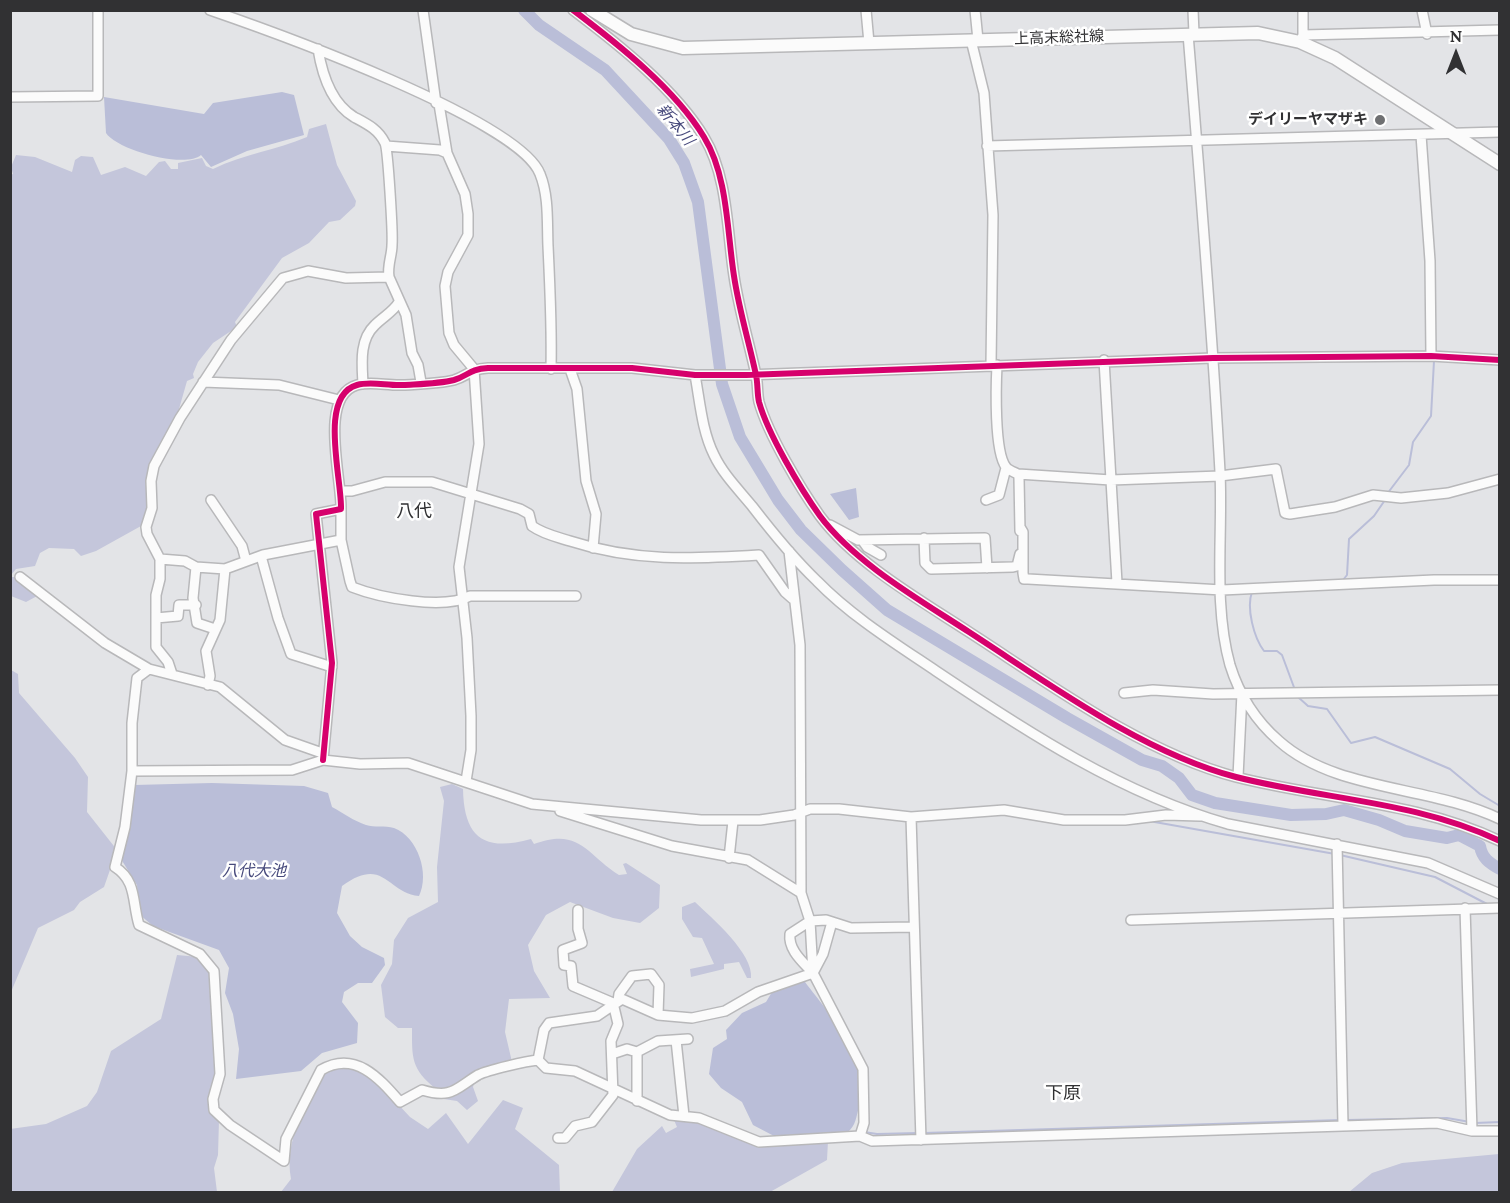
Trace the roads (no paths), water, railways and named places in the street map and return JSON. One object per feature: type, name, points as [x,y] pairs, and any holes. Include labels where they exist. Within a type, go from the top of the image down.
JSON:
[{"type":"main road","name":"上高末総社線","points":[[592,10],[631,34],[683,48],[1191,34],[1258,33],[1301,38],[1500,164]]},
{"type":"street","points":[[10,97],[98,96],[98,10]]},
{"type":"street","points":[[210,10],[350,61],[515,143],[530,156],[540,174],[547,212],[551,369]]},
{"type":"street","points":[[423,10],[447,153],[465,194],[468,214],[468,235],[448,272],[446,286],[449,333],[454,345],[474,369],[479,444],[459,567],[461,601],[467,638],[471,716],[471,750],[466,781]]},
{"type":"street","points":[[573,10],[608,37],[677,102],[705,138],[716,164],[740,316],[751,375],[759,402],[804,490],[837,537],[911,594],[1055,688],[1168,753],[1238,777],[1428,813],[1500,841]]},
{"type":"street","points":[[866,10],[869,43]]},
{"type":"street","points":[[975,10],[975,40],[984,93],[993,215],[994,365],[997,424],[1006,468],[999,495],[986,500]]},
{"type":"street","points":[[1193,10],[1191,34],[1196,140],[1220,476],[1225,643],[1231,667],[1242,693],[1259,722],[1281,743],[1312,765],[1349,778],[1436,796],[1478,809],[1500,819]]},
{"type":"street","points":[[1303,10],[1301,38],[1500,30]]},
{"type":"street","points":[[1422,10],[1427,34]]},
{"type":"street","points":[[318,49],[323,74],[334,96],[353,116],[366,121],[386,146],[392,241],[389,277],[406,315],[412,353],[418,365],[421,382]]},
{"type":"street","points":[[987,146],[1500,132]]},
{"type":"street","points":[[1421,135],[1430,261],[1431,357]]},
{"type":"street","points":[[386,146],[440,150],[447,153]]},
{"type":"street","points":[[172,674],[168,662],[156,647],[159,559],[147,534],[152,508],[151,474],[203,382],[219,363],[231,340],[283,278],[308,271],[346,278],[389,277]]},
{"type":"street","points":[[363,384],[362,363],[366,340],[374,326],[395,309],[399,302]]},
{"type":"street","points":[[576,596],[470,596],[461,601],[393,600],[352,587],[341,540],[341,491],[334,457],[339,400],[346,390],[363,384],[455,380],[474,369],[632,369],[698,376],[1104,360],[1431,357],[1500,360]]},
{"type":"street","points":[[1104,360],[1117,583]]},
{"type":"street","points":[[570,369],[577,389],[586,481],[596,514],[593,548]]},
{"type":"street","points":[[698,376],[706,432],[714,455],[726,475],[789,551],[817,582],[843,604],[980,700],[1116,780],[1200,816],[1228,824],[1428,863],[1500,894]]},
{"type":"street","points":[[203,382],[279,386],[339,400]]},
{"type":"street","points":[[1006,468],[1018,474],[1111,480],[1220,476],[1276,469],[1285,513],[1290,514],[1335,507],[1373,495],[1401,498],[1448,493],[1500,479]]},
{"type":"street","points":[[924,538],[927,567],[1017,566],[1020,561],[1018,474]]},
{"type":"street","points":[[341,491],[400,481],[432,482],[520,509],[529,514],[532,526],[540,532],[593,548],[673,560],[759,555],[785,592],[793,599]]},
{"type":"street","points":[[211,500],[242,546],[246,561]]},
{"type":"street","points":[[323,757],[332,667],[326,591],[318,544],[316,514],[341,509]]},
{"type":"street","points":[[827,524],[851,538],[862,540],[985,538],[987,568]]},
{"type":"street","points":[[1020,527],[1023,532],[1024,579],[1222,590],[1434,580],[1500,580]]},
{"type":"street","points":[[159,559],[185,561],[196,567],[225,568],[261,556],[341,540]]},
{"type":"street","points":[[862,540],[867,548],[881,555]]},
{"type":"street","points":[[789,551],[802,683],[801,893],[810,921],[813,973]]},
{"type":"street","points":[[261,556],[278,618],[291,654],[332,667]]},
{"type":"street","points":[[196,567],[193,598],[196,605],[197,623],[215,629]]},
{"type":"street","points":[[208,685],[210,676],[206,651],[222,610],[225,568]]},
{"type":"street","points":[[20,577],[105,644],[149,669],[208,685],[231,695],[285,740],[323,757],[360,764],[408,763],[532,804],[733,821],[760,820],[810,809],[839,809],[911,817],[1004,810],[1064,820],[1125,820],[1159,815],[1200,816]]},
{"type":"street","points":[[156,618],[178,616],[179,605],[196,605]]},
{"type":"street","points":[[149,669],[137,678],[132,723],[132,771],[125,826],[115,867],[123,871],[132,884],[139,925],[200,954],[214,971],[220,1074],[213,1099],[214,1110],[230,1125],[284,1161],[286,1139],[321,1070],[328,1066],[348,1063],[362,1066],[375,1074],[400,1102],[422,1090],[435,1094],[450,1093],[466,1086],[478,1075],[538,1060]]},
{"type":"street","points":[[1124,693],[1153,690],[1213,694],[1500,690]]},
{"type":"street","points":[[1238,777],[1242,693]]},
{"type":"street","points":[[132,771],[291,770],[323,757]]},
{"type":"street","points":[[556,807],[559,811],[662,843],[748,860],[801,893]]},
{"type":"street","points":[[911,817],[921,1140]]},
{"type":"street","points":[[729,858],[733,821]]},
{"type":"street","points":[[1337,844],[1344,1125]]},
{"type":"street","points":[[1465,908],[1472,1131]]},
{"type":"street","points":[[1131,920],[1500,908]]},
{"type":"street","points":[[578,910],[578,929],[582,944],[563,950],[564,965],[571,966],[573,986],[616,1002]]},
{"type":"street","points":[[860,1136],[864,1123],[863,1069],[813,973],[798,958],[789,939],[790,934],[810,921],[832,922],[850,928],[914,927]]},
{"type":"street","points":[[538,1060],[544,1030],[549,1023],[597,1016],[622,999],[658,1015],[681,1019],[711,1016],[725,1011],[758,992],[813,973],[819,964],[832,922]]},
{"type":"street","points":[[558,1138],[565,1138],[575,1126],[592,1122],[609,1103],[614,1091],[611,1041],[618,1024],[616,1002],[632,976],[651,974],[659,985],[658,1015]]},
{"type":"street","points":[[612,1054],[627,1049],[637,1052],[658,1041],[688,1039]]},
{"type":"street","points":[[676,1040],[684,1116]]},
{"type":"street","points":[[637,1052],[637,1101]]},
{"type":"street","points":[[538,1060],[546,1068],[575,1071],[670,1115],[699,1118],[759,1142],[860,1136],[872,1142],[1437,1123],[1472,1131],[1500,1131]]},
{"type":"water","points":[[282,92],[294,95],[304,135],[247,151],[211,167],[201,155],[193,159],[181,160],[152,156],[123,146],[106,133],[104,97],[204,114],[213,103]]},
{"type":"water","points":[[856,488],[859,517],[849,520],[830,494]]},
{"type":"water","name":"八代大池","points":[[212,783],[304,786],[328,793],[332,807],[353,819],[369,826],[391,827],[402,833],[410,839],[420,857],[423,877],[419,896],[399,889],[376,875],[367,874],[356,877],[342,886],[337,913],[350,936],[362,947],[384,958],[385,965],[372,983],[358,983],[344,992],[342,1002],[358,1023],[357,1043],[322,1053],[301,1071],[236,1079],[239,1049],[233,1014],[225,993],[229,968],[219,950],[153,926],[139,914],[137,885],[121,859],[134,785]]},
{"type":"water","points":[[802,978],[846,1038],[860,1071],[859,1107],[854,1124],[848,1132],[774,1136],[753,1125],[742,1102],[721,1088],[709,1074],[713,1048],[727,1039],[726,1030],[742,1013],[766,1002],[775,987]]},
{"type":"waterway","name":"新本川","points":[[524,10],[539,25],[605,70],[669,139],[684,163],[698,202],[722,384],[740,437],[778,500],[801,530],[887,610],[1067,718],[1142,760],[1162,766],[1179,778],[1192,795],[1215,803],[1291,815],[1326,814],[1344,810],[1379,820],[1405,831],[1447,838],[1459,835],[1480,846],[1487,860],[1500,869]]},
{"type":"waterway","points":[[1387,494],[1409,465],[1413,442],[1431,416],[1434,361]]},
{"type":"waterway","points":[[1343,580],[1347,575],[1349,539],[1374,516],[1385,500]]},
{"type":"waterway","points":[[1252,592],[1250,606],[1257,639],[1264,651],[1277,651],[1282,655],[1295,690]]},
{"type":"waterway","points":[[1298,697],[1308,706],[1327,709],[1351,743],[1375,737],[1450,769],[1480,794],[1500,806]]},
{"type":"waterway","points":[[1149,821],[1335,854]]},
{"type":"waterway","points":[[1340,855],[1435,877],[1487,904]]},
{"type":"waterway","points":[[1347,1120],[1447,1118],[1470,1122]]},
{"type":"waterway","points":[[924,1133],[1341,1120]]},
{"type":"waterway","points":[[1475,1123],[1500,1122]]},
{"type":"waterway","points":[[864,1132],[918,1133]]},
{"type":"place","name":"デイリーヤマザキ","points":[[1380,120]]},
{"type":"district","name":"八代","points":[[414,512]]},
{"type":"district","name":"下原","points":[[1063,1094]]}]
